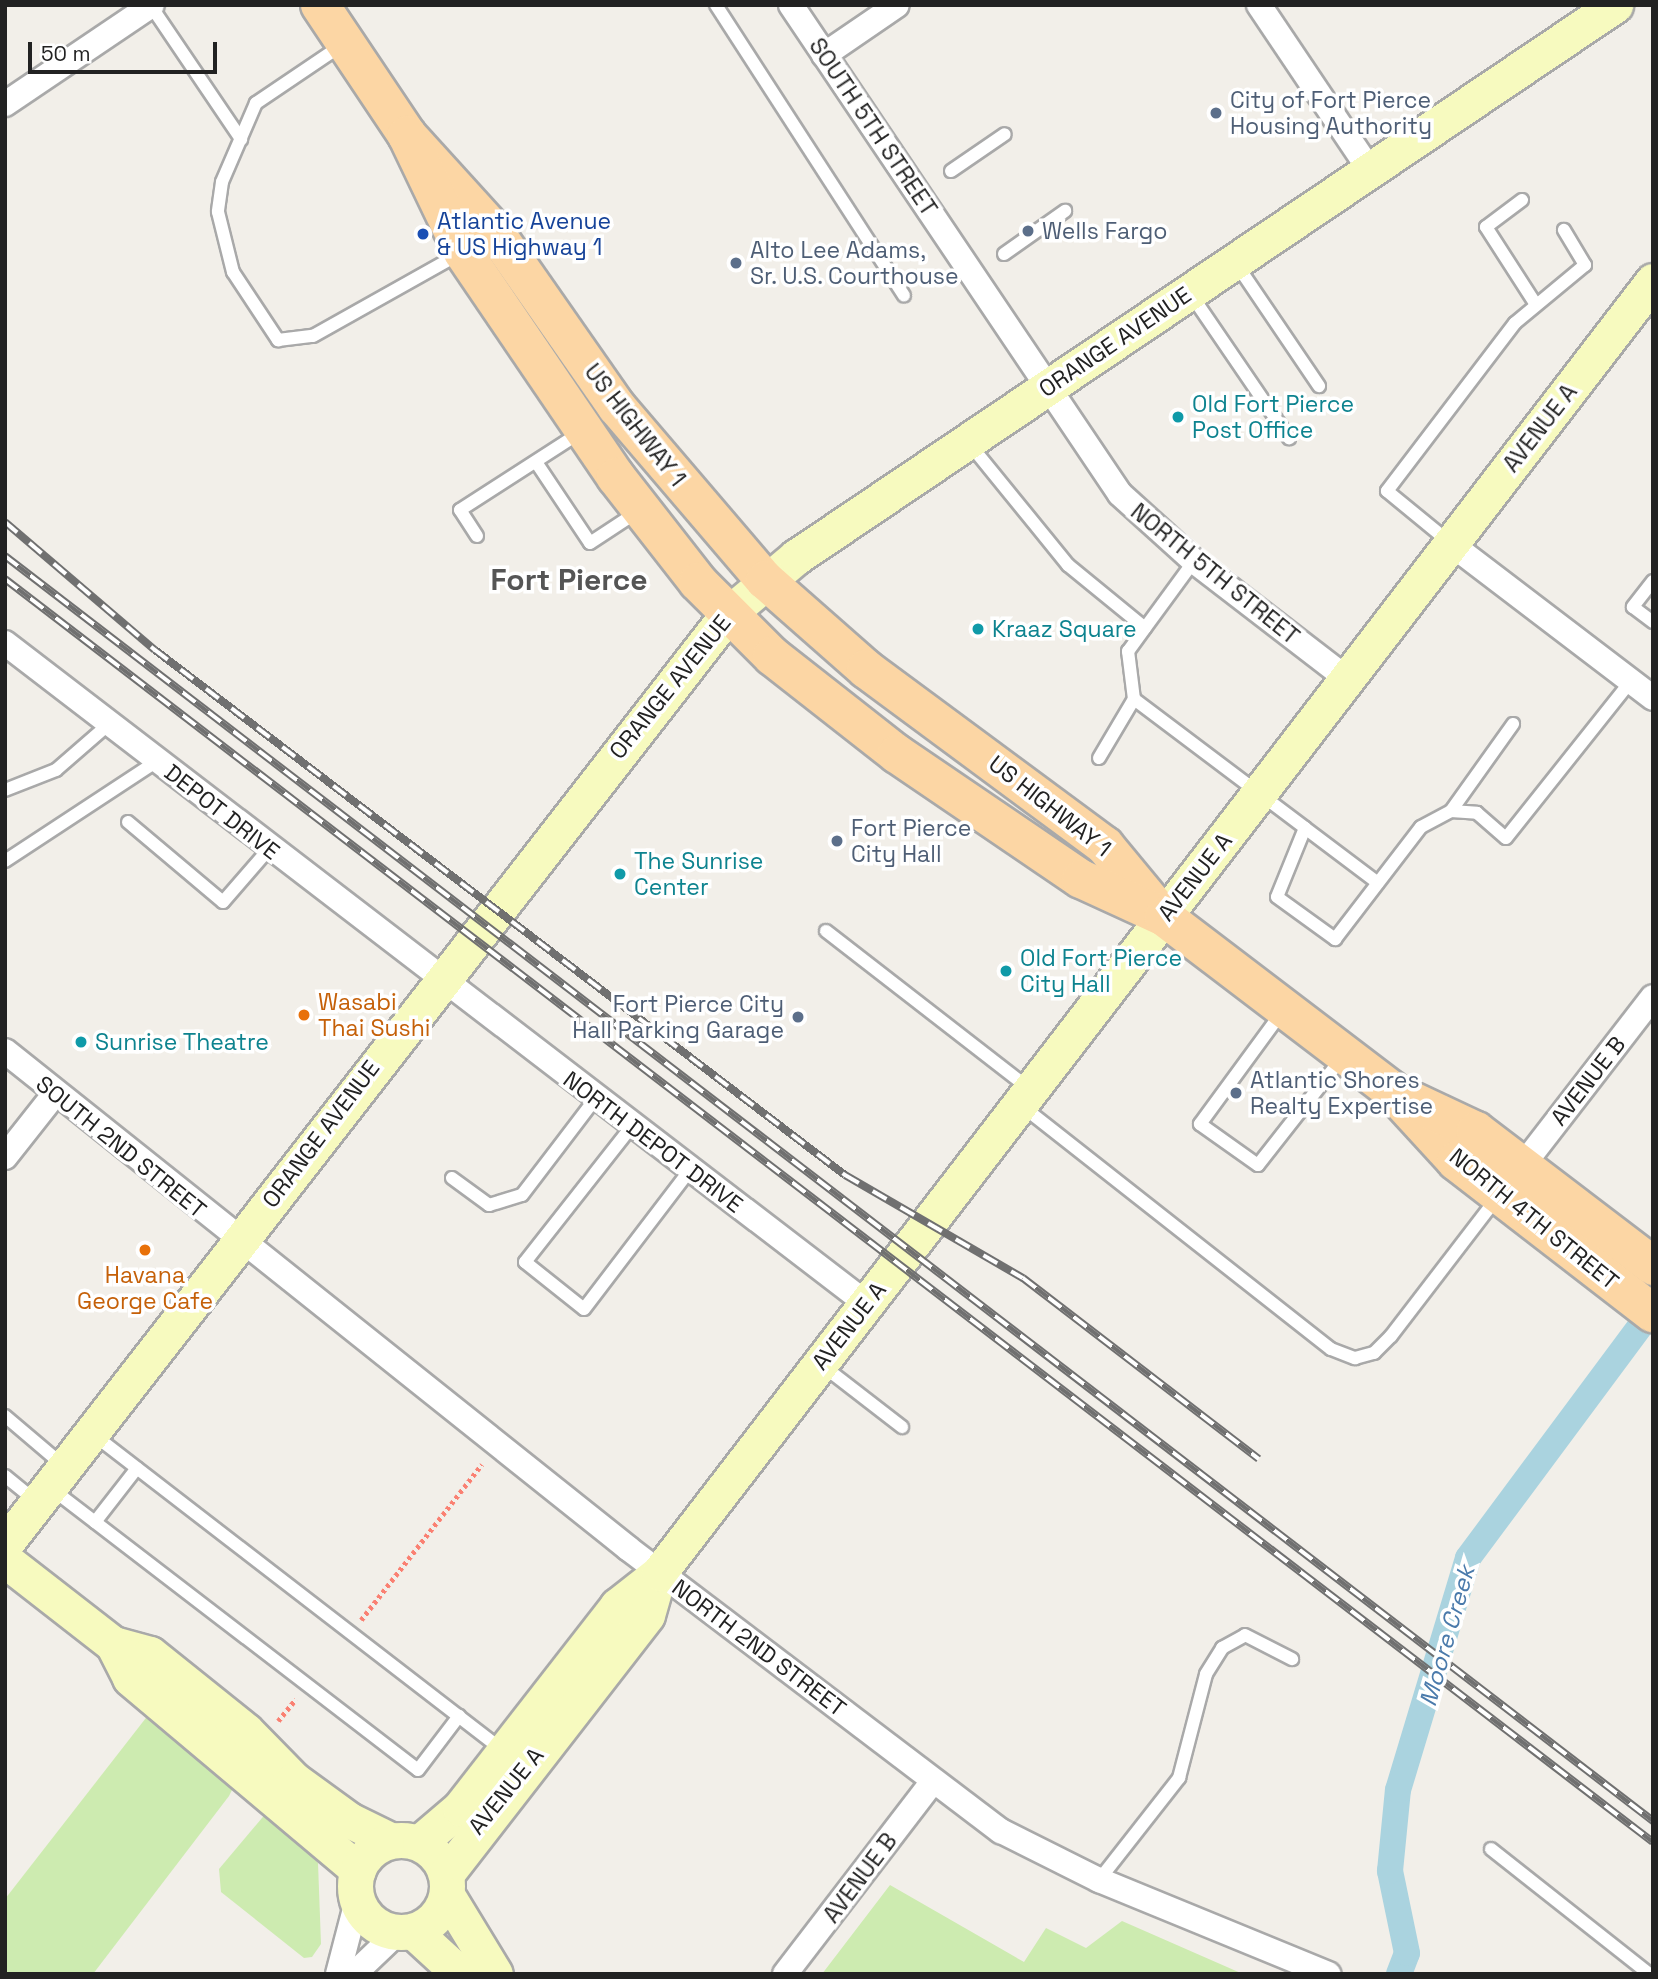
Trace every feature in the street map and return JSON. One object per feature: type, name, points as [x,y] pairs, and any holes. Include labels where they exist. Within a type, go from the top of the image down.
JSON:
[{"type":"main road","name":"US HIGHWAY 1","points":[[320,5],[407,135],[494,231],[617,407],[765,580],[866,669],[1105,846],[1164,917]]},
{"type":"main road","name":"US HIGHWAY 1","points":[[407,135],[463,252],[641,510],[728,614],[834,707],[897,754],[1081,879],[1164,917]]},
{"type":"main road","name":"NORTH 4TH STREET","points":[[1164,917],[1391,1090],[1456,1161],[1512,1179],[1652,1265]]},
{"type":"main road","name":"NORTH 4TH STREET","points":[[1512,1179],[1640,1303]]},
{"type":"street","name":"SOUTH 5TH STREET","points":[[791,5],[1048,388]]},
{"type":"street","points":[[824,55],[897,5]]},
{"type":"street","points":[[1259,5],[1370,170]]},
{"type":"street","name":"ORANGE AVENUE","points":[[5,1545],[439,979],[728,614],[765,580],[1615,5]]},
{"type":"street","points":[[5,104],[152,6]]},
{"type":"street","name":"AVENUE A","points":[[405,1841],[450,1819],[514,1759],[647,1615],[659,1573],[1653,281]]},
{"type":"street","name":"NORTH 5TH STREET","points":[[1048,388],[1120,494],[1194,561],[1347,679]]},
{"type":"street","points":[[1451,544],[1653,698]]},
{"type":"street","name":"DEPOT DRIVE","points":[[5,643],[268,850],[439,979]]},
{"type":"street","name":"NORTH DEPOT DRIVE","points":[[439,979],[867,1304]]},
{"type":"street","name":"AVENUE B","points":[[1512,1179],[1653,997]]},
{"type":"street","name":"SOUTH 2ND STREET","points":[[5,1051],[54,1095],[237,1242]]},
{"type":"street","points":[[5,1157],[54,1095]]},
{"type":"street","name":"NORTH 2ND STREET","points":[[237,1242],[659,1573],[1001,1831],[1099,1880],[1328,1974]]},
{"type":"street","points":[[5,1560],[113,1644],[150,1654],[270,1776],[358,1886],[372,1924],[405,1932],[460,1974]]},
{"type":"street","name":"AVENUE A","points":[[447,1884],[514,1759]]},
{"type":"street","points":[[270,1776],[349,1820],[405,1841],[447,1884],[495,1974]]},
{"type":"street","name":"AVENUE B","points":[[785,1974],[933,1781]]},
{"type":"street","points":[[338,1974],[358,1886],[405,1841]]},
{"type":"street","points":[[354,1974],[405,1932],[435,1917],[447,1884]]},
{"type":"lane","points":[[716,5],[904,296]]},
{"type":"lane","points":[[152,6],[241,139]]},
{"type":"lane","points":[[345,43],[256,103],[222,183],[218,212],[233,272],[278,340],[313,336],[463,252]]},
{"type":"lane","points":[[951,172],[1005,134]]},
{"type":"lane","points":[[1522,200],[1486,227],[1535,303]]},
{"type":"lane","points":[[1004,254],[1065,211]]},
{"type":"lane","points":[[1451,544],[1387,491],[1535,303],[1585,265],[1564,230]]},
{"type":"lane","points":[[1235,261],[1319,386]]},
{"type":"lane","points":[[1189,292],[1289,438]]},
{"type":"lane","points":[[477,536],[460,510],[584,430]]},
{"type":"lane","points":[[968,442],[1069,565],[1145,628]]},
{"type":"lane","points":[[536,462],[590,543],[641,510]]},
{"type":"lane","points":[[1099,758],[1134,699],[1128,651],[1194,561]]},
{"type":"lane","points":[[1653,581],[1633,607],[1653,622]]},
{"type":"lane","points":[[1451,811],[1477,813],[1506,838],[1631,681]]},
{"type":"lane","points":[[1134,699],[1378,883]]},
{"type":"lane","points":[[5,790],[56,769],[110,723]]},
{"type":"lane","points":[[1305,828],[1277,897],[1335,939],[1421,827],[1451,811],[1513,724]]},
{"type":"lane","points":[[5,861],[157,761]]},
{"type":"lane","points":[[128,822],[223,902],[268,850]]},
{"type":"lane","points":[[826,932],[1331,1349],[1355,1358],[1374,1353],[1391,1336],[1512,1179]]},
{"type":"lane","points":[[1285,1009],[1200,1124],[1258,1165],[1344,1055]]},
{"type":"lane","points":[[452,1178],[489,1205],[522,1195],[596,1098]]},
{"type":"lane","points":[[632,1126],[525,1262],[584,1308],[690,1170]]},
{"type":"lane","points":[[820,1364],[902,1427]]},
{"type":"lane","points":[[5,1416],[50,1486],[418,1770],[459,1716]]},
{"type":"lane","points":[[91,1433],[514,1759]]},
{"type":"lane","points":[[95,1522],[137,1468]]},
{"type":"lane","points":[[5,1476],[50,1486]]},
{"type":"lane","points":[[1099,1880],[1179,1778],[1206,1674],[1222,1648],[1245,1636],[1292,1659]]},
{"type":"lane","points":[[1491,1849],[1648,1974]]},
{"type":"path","points":[[361,1620],[482,1464]]},
{"type":"path","points":[[278,1721],[302,1694]]},
{"type":"green space","points":[[149,1714],[234,1786],[229,1796],[93,1974],[5,1974],[5,1899]]},
{"type":"green space","points":[[267,1812],[318,1863],[321,1944],[312,1957],[304,1958],[221,1892],[219,1869]]},
{"type":"green space","points":[[890,1885],[1024,1962],[1046,1928],[1086,1948],[1122,1921],[1243,1974],[822,1974]]},
{"type":"waterway","name":"Moore Creek","points":[[1399,1974],[1407,1953],[1390,1871],[1398,1790],[1468,1558],[1653,1309]]},
{"type":"railway","points":[[5,522],[155,650],[845,1175],[1023,1278],[1259,1459]]},
{"type":"railway","points":[[5,556],[1653,1821]]},
{"type":"railway","points":[[5,579],[1653,1842]]},
{"type":"place","name":"City of Fort Pierce Housing Authority","points":[[1216,113]]},
{"type":"place","name":"Wells Fargo","points":[[1028,231]]},
{"type":"place","name":"Atlantic Avenue & US Highway 1","points":[[423,234]]},
{"type":"place","name":"Alto Lee Adams, Sr. U.S. Courthouse","points":[[736,263]]},
{"type":"place","name":"Old Fort Pierce Post Office","points":[[1178,417]]},
{"type":"place","name":"Kraaz Square","points":[[978,629]]},
{"type":"place","name":"Fort Pierce City Hall","points":[[837,841]]},
{"type":"place","name":"The Sunrise Center","points":[[620,874]]},
{"type":"place","name":"Old Fort Pierce City Hall","points":[[1006,971]]},
{"type":"place","name":"Wasabi Thai Sushi","points":[[304,1015]]},
{"type":"place","name":"Fort Pierce City Hall Parking Garage","points":[[798,1017]]},
{"type":"place","name":"Sunrise Theatre","points":[[81,1042]]},
{"type":"place","name":"Atlantic Shores Realty Expertise","points":[[1236,1093]]},
{"type":"place","name":"Havana George Cafe","points":[[145,1250]]},
{"type":"district","name":"Fort Pierce","points":[[569,580]]}]
